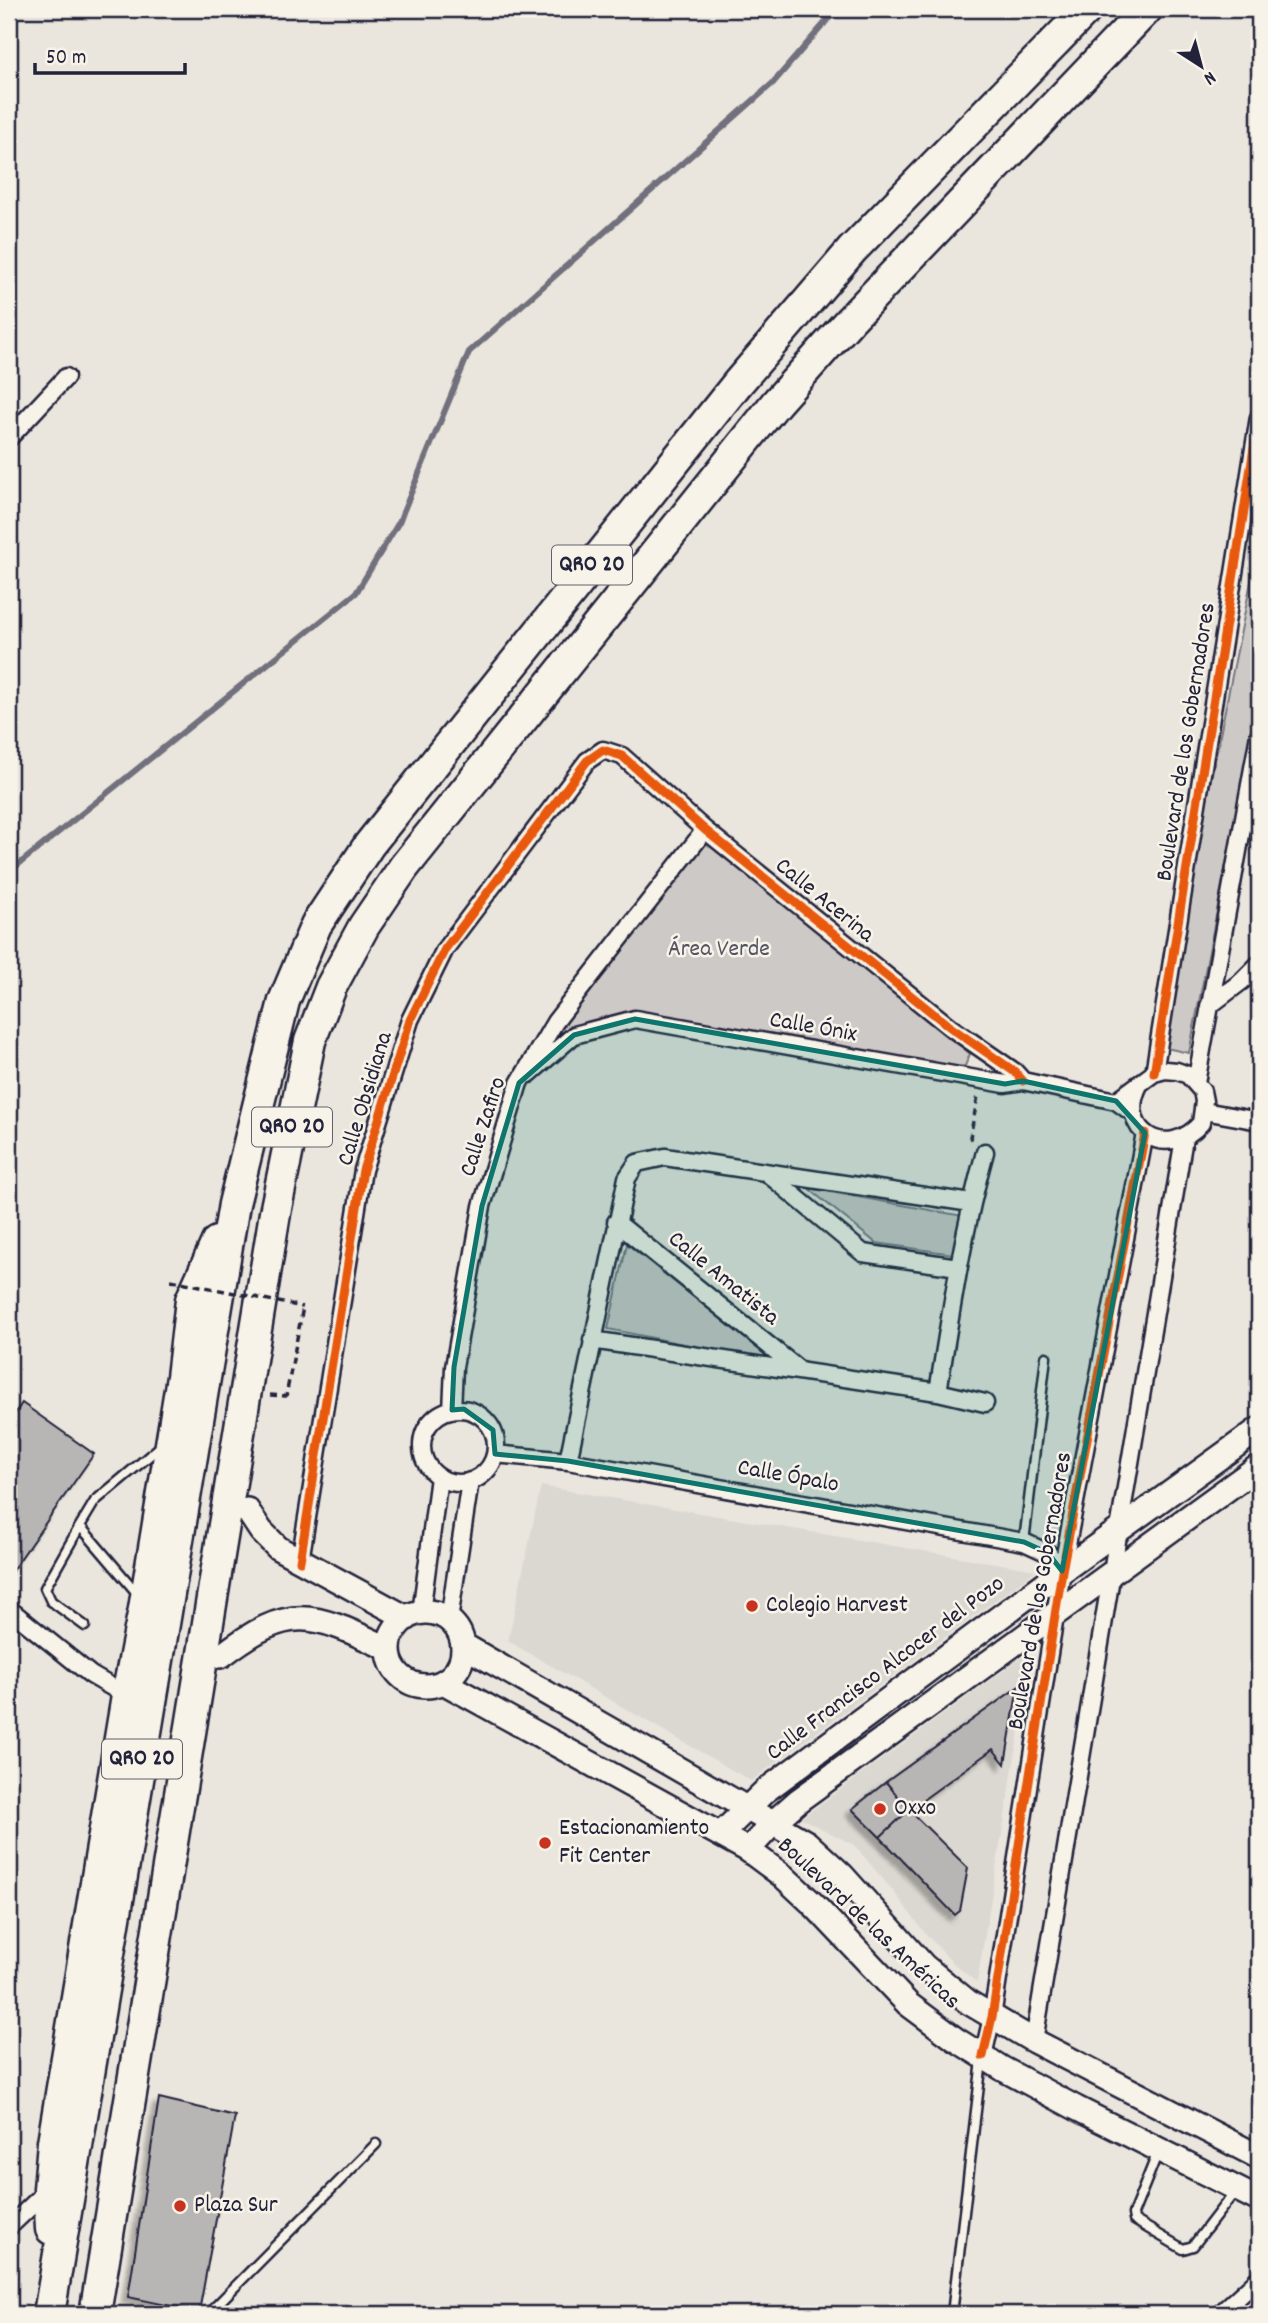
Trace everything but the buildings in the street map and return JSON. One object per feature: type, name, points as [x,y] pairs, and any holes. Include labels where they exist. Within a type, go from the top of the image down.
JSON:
[{"type":"highway","name":"QRO 20","points":[[49,2314],[234,1204],[284,1001],[316,925],[369,845],[737,384],[852,250],[1087,9]]},
{"type":"highway","name":"QRO 20","points":[[94,2314],[275,1213],[310,1041],[331,987],[364,926],[404,867],[776,403],[850,320],[1147,9]]},
{"type":"highway","points":[[54,2284],[49,2189],[53,2142],[127,1696],[144,1609],[191,1300],[234,1204]]},
{"type":"highway","points":[[107,2314],[247,1510],[270,1343],[275,1213]]},
{"type":"main road","name":"Calle Francisco Alcocer del Pozo","points":[[721,1834],[747,1806],[1062,1571],[1259,1429]]},
{"type":"main road","points":[[748,1850],[799,1800],[1259,1466]]},
{"type":"main road","points":[[247,1510],[261,1531],[278,1548],[300,1561],[414,1615],[431,1613],[449,1620],[461,1635],[463,1645],[459,1667],[443,1682],[419,1686],[407,1681],[391,1662],[389,1649],[394,1632],[414,1615]]},
{"type":"main road","points":[[221,1656],[262,1627],[298,1618],[337,1625],[389,1649]]},
{"type":"main road","name":"Boulevard de las Américas","points":[[463,1645],[747,1806],[807,1843],[842,1875],[915,1957],[945,1986],[992,2017],[1259,2157]]},
{"type":"main road","name":"Boulevard de las Américas","points":[[443,1682],[748,1850],[783,1876],[908,2004],[955,2039],[1076,2108],[1259,2200]]},
{"type":"street","points":[[9,438],[66,377]]},
{"type":"street","name":"Boulevard de los Gobernadores","points":[[1154,1073],[1259,417]]},
{"type":"street","points":[[1196,1083],[1259,735]]},
{"type":"street","name":"Calle Acerina","points":[[603,750],[622,756],[705,830],[950,1027],[1016,1072],[1023,1080]]},
{"type":"street","name":"Calle Obsidiana","points":[[300,1561],[363,1170],[410,1020],[445,949],[587,761],[603,750]]},
{"type":"street","name":"Calle Zafiro","points":[[452,1410],[454,1367],[482,1206],[519,1083],[555,1021],[705,830]]},
{"type":"street","points":[[1209,1006],[1259,964]]},
{"type":"street","name":"Calle Ónix","points":[[519,1083],[574,1035],[635,1019],[973,1079],[1005,1084],[1023,1080],[1116,1101],[1134,1114]]},
{"type":"street","points":[[973,1079],[984,1062],[983,1050]]},
{"type":"street","points":[[1116,1101],[1154,1073],[1177,1071],[1188,1075],[1196,1083],[1205,1101],[1202,1123],[1184,1138],[1164,1141],[1145,1133],[1134,1114],[1133,1103],[1139,1085]]},
{"type":"street","points":[[1204,1111],[1259,1121]]},
{"type":"street","name":"Boulevard de los Gobernadores","points":[[983,2056],[992,2017],[1062,1571],[1145,1133]]},
{"type":"street","points":[[1034,2041],[1184,1138]]},
{"type":"street","points":[[938,1392],[958,1267],[985,1152]]},
{"type":"street","points":[[568,1461],[626,1178],[637,1163],[665,1157],[971,1203]]},
{"type":"street","points":[[767,1173],[863,1253],[958,1267]]},
{"type":"street","name":"Calle Amatista","points":[[616,1222],[800,1371]]},
{"type":"street","name":"Calle Amatista","points":[[592,1340],[938,1392],[985,1403]]},
{"type":"street","points":[[464,1409],[485,1420],[493,1430],[495,1454],[491,1466],[482,1475],[470,1481],[448,1482],[429,1469],[422,1445],[424,1433],[430,1422],[440,1414],[464,1409]]},
{"type":"street","name":"Calle Ópalo","points":[[495,1454],[568,1461],[1024,1542],[1048,1553],[1062,1571]]},
{"type":"street","points":[[414,1615],[439,1477]]},
{"type":"street","points":[[449,1620],[470,1481]]},
{"type":"street","points":[[9,1609],[90,1675],[127,1696]]},
{"type":"street","points":[[9,2227],[49,2189]]},
{"type":"street","points":[[1220,2314],[1259,2278]]},
{"type":"lane","points":[[1024,1542],[1046,1357]]},
{"type":"lane","points":[[85,1626],[51,1601],[45,1588],[95,1501],[158,1449],[175,1418]]},
{"type":"lane","points":[[79,1526],[133,1588],[144,1609]]},
{"type":"lane","points":[[952,2314],[983,2056]]},
{"type":"lane","points":[[208,2314],[376,2144]]},
{"type":"lane","points":[[1160,2150],[1133,2214],[1134,2220],[1183,2249],[1193,2246],[1237,2189]]},
{"type":"path","points":[[973,1079],[970,1137],[985,1152]]},
{"type":"path","points":[[171,1280],[303,1307],[286,1396],[264,1395]]},
{"type":"highlighted area","points":[[635,1019],[1005,1084],[1023,1081],[1116,1101],[1145,1133],[1062,1571],[1048,1553],[1024,1542],[568,1461],[495,1454],[493,1430],[464,1409],[452,1410],[454,1367],[482,1206],[519,1083],[574,1035]]},
{"type":"shaded area","name":"Colegio Harvest","points":[[541,1486],[1036,1570],[751,1781],[508,1641]]},
{"type":"shaded area","points":[[1022,1657],[1031,1660],[977,1983],[951,1961],[924,1932],[854,1845],[801,1818]]},
{"type":"green space","points":[[1259,542],[1259,697],[1189,1053],[1157,1046]]},
{"type":"green space","name":"Área Verde","points":[[705,834],[947,1033],[970,1054],[965,1066],[951,1069],[659,1022],[629,1012],[594,1023],[549,1045],[573,1007]]},
{"type":"green space","points":[[808,1188],[963,1216],[953,1254],[876,1243]]},
{"type":"green space","points":[[627,1244],[775,1362],[608,1329]]},
{"type":"waterway","points":[[9,872],[356,593],[399,522],[469,352],[773,83],[837,9]]},
{"type":"cycle path","points":[[1154,1073],[1259,417]]},
{"type":"cycle path","points":[[300,1561],[363,1170],[410,1020],[445,949],[587,761],[603,750],[622,756],[705,830],[950,1027],[1015,1072],[1023,1081]]},
{"type":"cycle path","points":[[983,2056],[992,2017],[1062,1571],[1145,1133]]},
{"type":"place","name":"Colegio Harvest","points":[[752,1606]]},
{"type":"place","name":"Oxxo","points":[[880,1809]]},
{"type":"place","name":"Estacionamiento Fit Center","points":[[545,1843]]},
{"type":"place","name":"Plaza Sur","points":[[180,2206]]}]
